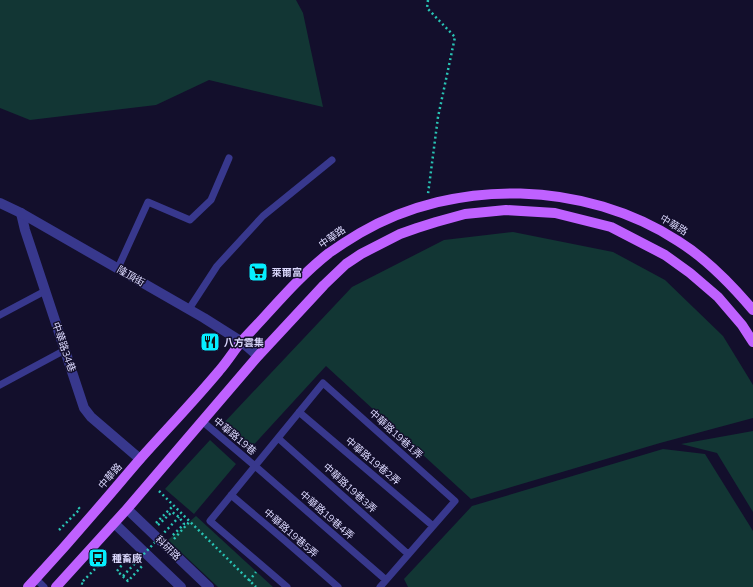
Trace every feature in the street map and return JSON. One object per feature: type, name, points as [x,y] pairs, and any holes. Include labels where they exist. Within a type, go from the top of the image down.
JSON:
[{"type":"main road","name":"中華路","points":[[28,587],[98,509],[140,458],[220,370],[242,342],[285,294],[306,273],[330,253],[346,242],[393,216],[427,205],[456,198],[486,195],[526,194],[583,201],[609,208],[633,217],[680,241],[703,258],[730,284],[753,310]]},
{"type":"main road","points":[[56,587],[127,509],[258,356],[324,285],[346,264],[361,254],[400,234],[465,214],[506,210],[555,213],[611,227],[665,255],[690,273],[718,297],[742,325],[753,342]]},
{"type":"street","name":"隆頂街","points":[[0,203],[21,213],[189,309],[242,342],[258,356]]},
{"type":"street","name":"中華路34巷","points":[[21,213],[25,230],[84,408],[91,417],[140,458]]},
{"type":"street","name":"科研路","points":[[127,509],[209,587]]},
{"type":"street","name":"科研路","points":[[114,523],[181,587]]},
{"type":"lane","points":[[118,268],[148,202],[190,220],[211,200],[229,158]]},
{"type":"lane","points":[[189,309],[217,266],[263,216],[332,160]]},
{"type":"lane","points":[[0,315],[45,291]]},
{"type":"lane","points":[[0,385],[65,350]]},
{"type":"lane","name":"中華路19巷1弄","points":[[299,412],[323,383],[455,501],[433,526]]},
{"type":"lane","points":[[288,587],[210,521],[299,412]]},
{"type":"lane","name":"中華路19巷2弄","points":[[299,412],[433,526]]},
{"type":"lane","name":"中華路19巷","points":[[202,421],[255,466]]},
{"type":"lane","name":"中華路19巷3弄","points":[[278,438],[408,554]]},
{"type":"lane","name":"中華路19巷4弄","points":[[255,466],[386,580]]},
{"type":"lane","name":"中華路19巷5弄","points":[[231,495],[338,587]]},
{"type":"lane","points":[[380,587],[433,526]]},
{"type":"lane","points":[[36,579],[44,587]]},
{"type":"path","points":[[427,205],[438,117],[455,37],[427,8],[428,0]]},
{"type":"path","points":[[159,491],[256,587]]},
{"type":"path","points":[[173,506],[154,527],[172,512],[179,516],[184,524],[169,541],[190,521]]},
{"type":"path","points":[[59,530],[80,509],[78,507]]},
{"type":"path","points":[[123,576],[179,516]]},
{"type":"path","points":[[133,552],[117,570],[128,580],[143,564]]},
{"type":"path","points":[[83,584],[81,583],[99,565]]},
{"type":"green space","points":[[0,0],[296,0],[303,13],[323,107],[209,80],[156,105],[30,120],[0,108]]},
{"type":"green space","points":[[513,232],[613,252],[665,280],[723,336],[753,385],[753,418],[660,443],[471,499],[326,366],[248,451],[220,427],[352,287],[444,240]]},
{"type":"green space","points":[[753,431],[753,512],[717,453],[681,444]]},
{"type":"green space","points":[[210,440],[236,464],[194,514],[165,489]]},
{"type":"green space","points":[[663,449],[705,454],[753,531],[753,587],[408,587],[404,579],[472,506]]},
{"type":"green space","points":[[196,516],[273,587],[218,587],[168,540]]},
{"type":"place","name":"萊爾富","points":[[258,272]]},
{"type":"place","name":"八方雲集","points":[[210,342]]},
{"type":"place","name":"種畜廠","points":[[98,558]]}]
